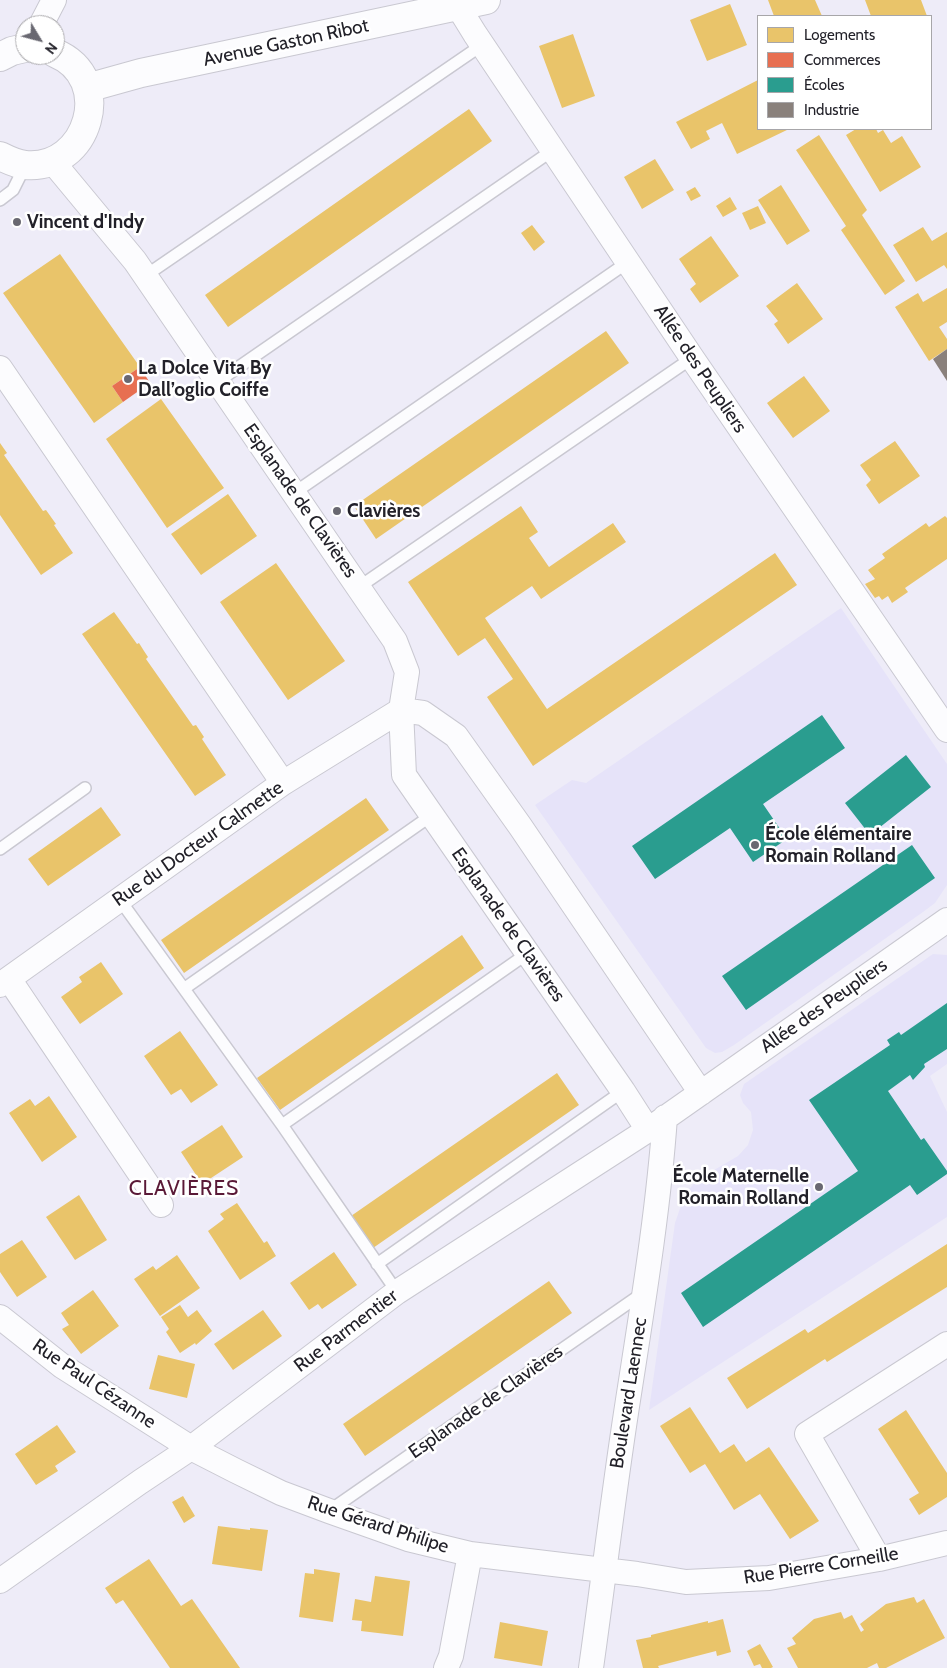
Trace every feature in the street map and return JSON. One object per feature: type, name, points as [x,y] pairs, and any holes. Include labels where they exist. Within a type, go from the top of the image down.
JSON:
[{"type":"street","points":[[46,15],[54,0]]},
{"type":"street","name":"Allée des Peupliers","points":[[468,2],[482,45],[692,358],[947,730]]},
{"type":"street","name":"Avenue Gaston Ribot","points":[[87,88],[141,74],[468,2]]},
{"type":"street","points":[[0,57],[15,50]]},
{"type":"street","points":[[0,156],[12,162],[26,165],[52,161],[69,151],[82,136],[89,118],[90,103],[87,88],[77,69],[65,59]]},
{"type":"street","name":"Esplanade de Clavières","points":[[52,161],[135,262],[395,641],[408,672],[401,710],[404,775],[623,1091],[656,1124]]},
{"type":"street","points":[[0,368],[283,784]]},
{"type":"street","points":[[401,710],[424,713],[456,736],[520,826],[701,1093]]},
{"type":"street","name":"Rue du Docteur Calmette","points":[[4,982],[283,784],[401,710]]},
{"type":"street","name":"Allée des Peupliers","points":[[701,1093],[947,920]]},
{"type":"street","points":[[4,982],[161,1205]]},
{"type":"street","name":"Rue Parmentier","points":[[0,1581],[191,1448],[397,1292],[701,1093]]},
{"type":"street","name":"Boulevard Laennec","points":[[591,1668],[612,1504],[661,1175],[656,1124]]},
{"type":"street","name":"Rue Paul Cézanne","points":[[0,1317],[62,1366],[191,1448]]},
{"type":"street","points":[[879,1559],[807,1434],[947,1344]]},
{"type":"street","name":"Rue Gérard Philipe","points":[[191,1448],[281,1493],[408,1539],[470,1554],[605,1570]]},
{"type":"street","name":"Rue Pierre Corneille","points":[[605,1570],[686,1582],[769,1578],[879,1559],[947,1543]]},
{"type":"street","points":[[446,1668],[451,1656],[470,1554]]},
{"type":"lane","points":[[145,276],[482,45]]},
{"type":"lane","points":[[217,382],[553,150]]},
{"type":"lane","points":[[0,200],[13,190],[26,165]]},
{"type":"lane","points":[[294,493],[628,262]]},
{"type":"lane","points":[[359,587],[692,358]]},
{"type":"lane","points":[[0,849],[85,788]]},
{"type":"lane","points":[[184,988],[432,814]]},
{"type":"lane","points":[[120,900],[282,1124],[397,1292]]},
{"type":"lane","points":[[282,1124],[528,953]]},
{"type":"lane","points":[[377,1264],[623,1091]]},
{"type":"lane","name":"Esplanade de Clavières","points":[[329,1511],[644,1292]]},
{"type":"shaded area","name":"École élémentaire Romain Rolland","points":[[841,608],[947,764],[947,885],[935,903],[923,912],[734,1045],[722,1052],[715,1053],[706,1048],[535,805],[572,780],[586,783]]},
{"type":"shaded area","name":"École Maternelle Romain Rolland","points":[[933,954],[947,955],[947,1064],[930,1076],[947,1112],[947,1217],[649,1410],[675,1223],[685,1194],[697,1180],[738,1156],[748,1145],[753,1130],[751,1112],[743,1103],[740,1095],[744,1084]]},
{"type":"building: Logements","points":[[768,0],[815,0],[822,15],[774,15]]},
{"type":"building: Logements","points":[[865,0],[921,0],[927,15],[871,15]]},
{"type":"building: Logements","points":[[730,4],[747,45],[707,61],[690,20]]},
{"type":"building: Logements","points":[[573,34],[595,96],[562,108],[539,46]]},
{"type":"building: Logements","points":[[757,81],[757,130],[787,130],[737,154],[722,123],[706,131],[710,139],[691,149],[676,122]]},
{"type":"building: Logements","points":[[469,109],[492,141],[228,327],[205,295]]},
{"type":"building: Logements","points":[[854,130],[876,130],[878,133],[883,130],[891,143],[902,136],[921,167],[880,192],[846,135]]},
{"type":"building: Logements","points":[[819,135],[867,210],[862,215],[905,281],[885,295],[841,230],[846,226],[796,150]]},
{"type":"building: Logements","points":[[655,159],[674,190],[642,209],[624,177]]},
{"type":"building: Logements","points":[[781,185],[810,231],[787,245],[758,200]]},
{"type":"building: Logements","points":[[695,187],[701,196],[691,201],[686,192]]},
{"type":"building: Logements","points":[[730,197],[737,209],[723,217],[716,206]]},
{"type":"building: Logements","points":[[758,206],[766,223],[750,230],[742,213]]},
{"type":"building: Logements","points":[[532,225],[545,242],[534,251],[521,233]]},
{"type":"building: Logements","points":[[923,227],[932,241],[947,232],[947,269],[944,265],[916,282],[893,245]]},
{"type":"building: Logements","points":[[711,236],[739,276],[700,303],[690,289],[696,284],[679,259]]},
{"type":"building: Logements","points":[[60,254],[140,367],[112,386],[123,402],[94,423],[3,293]]},
{"type":"building: Logements","points":[[797,283],[823,319],[788,344],[774,324],[778,321],[766,306]]},
{"type":"building: Logements","points":[[947,288],[947,322],[939,327],[947,339],[947,349],[929,361],[895,307],[918,293],[923,302]]},
{"type":"building: Logements","points":[[606,331],[629,363],[376,539],[354,506]]},
{"type":"building: Logements","points":[[804,376],[830,411],[793,438],[767,403]]},
{"type":"building: Logements","points":[[161,399],[224,488],[167,528],[106,439]]},
{"type":"building: Logements","points":[[895,441],[920,476],[879,504],[866,485],[871,480],[860,465]]},
{"type":"building: Logements","points":[[0,443],[7,453],[4,455],[43,511],[46,510],[56,524],[54,525],[73,553],[41,575],[0,515]]},
{"type":"building: Logements","points":[[228,494],[257,536],[201,575],[171,534]]},
{"type":"building: Logements","points":[[521,506],[538,532],[529,538],[549,567],[613,523],[626,542],[541,599],[532,586],[485,618],[547,709],[775,553],[797,585],[533,766],[487,697],[513,679],[485,638],[458,656],[408,582]]},
{"type":"building: Logements","points":[[945,516],[947,518],[947,559],[905,588],[908,592],[892,603],[888,596],[882,600],[879,596],[875,598],[865,584],[875,579],[868,570],[885,558],[882,554],[926,523],[929,527]]},
{"type":"building: Logements","points":[[276,563],[345,661],[288,700],[220,602]]},
{"type":"building: Logements","points":[[114,612],[137,644],[139,643],[148,657],[146,659],[193,726],[196,725],[204,737],[202,739],[226,775],[195,796],[82,634]]},
{"type":"building: Logements","points":[[366,798],[389,830],[184,973],[161,940]]},
{"type":"building: Logements","points":[[101,807],[121,835],[48,886],[28,859]]},
{"type":"building: Logements","points":[[462,935],[484,968],[280,1110],[257,1078]]},
{"type":"building: Logements","points":[[101,962],[123,994],[80,1024],[61,997],[82,982],[79,977]]},
{"type":"building: Logements","points":[[180,1031],[218,1085],[191,1103],[181,1089],[171,1095],[144,1056]]},
{"type":"building: Logements","points":[[557,1073],[579,1105],[373,1248],[351,1216]]},
{"type":"building: Logements","points":[[49,1096],[77,1137],[42,1162],[9,1113],[30,1099],[35,1106]]},
{"type":"building: Logements","points":[[222,1125],[243,1157],[202,1184],[181,1152]]},
{"type":"building: Logements","points":[[79,1195],[107,1240],[75,1260],[46,1217]]},
{"type":"building: Logements","points":[[237,1203],[264,1243],[267,1241],[276,1256],[240,1280],[208,1231],[224,1219],[220,1214]]},
{"type":"building: Logements","points":[[22,1240],[47,1277],[17,1297],[0,1272],[0,1254]]},
{"type":"building: Logements","points":[[947,1244],[947,1287],[827,1362],[825,1359],[747,1409],[727,1378],[805,1329],[808,1333]]},
{"type":"building: Logements","points":[[334,1252],[357,1285],[322,1309],[318,1304],[309,1310],[290,1283]]},
{"type":"building: Logements","points":[[177,1255],[200,1288],[160,1316],[134,1279],[153,1266],[156,1270]]},
{"type":"building: Logements","points":[[549,1281],[572,1313],[365,1456],[343,1424]]},
{"type":"building: Logements","points":[[93,1290],[119,1326],[81,1354],[62,1329],[69,1325],[61,1313]]},
{"type":"building: Logements","points":[[180,1305],[188,1317],[197,1310],[212,1331],[196,1345],[195,1343],[180,1353],[166,1332],[169,1329],[161,1317]]},
{"type":"building: Logements","points":[[263,1310],[282,1336],[233,1370],[214,1344]]},
{"type":"building: Logements","points":[[158,1355],[195,1364],[187,1398],[149,1389]]},
{"type":"building: Logements","points":[[690,1407],[720,1453],[734,1444],[746,1462],[769,1447],[819,1521],[790,1539],[760,1494],[734,1510],[705,1464],[690,1473],[660,1426]]},
{"type":"building: Logements","points":[[906,1410],[947,1473],[947,1497],[919,1515],[909,1499],[919,1493],[878,1429]]},
{"type":"building: Logements","points":[[57,1425],[76,1452],[55,1466],[58,1471],[36,1485],[15,1454]]},
{"type":"building: Logements","points":[[183,1496],[195,1516],[184,1523],[172,1502]]},
{"type":"building: Logements","points":[[218,1526],[268,1530],[262,1571],[212,1564]]},
{"type":"building: Logements","points":[[149,1559],[181,1606],[192,1599],[240,1668],[170,1668],[123,1600],[116,1604],[105,1588]]},
{"type":"building: Logements","points":[[314,1569],[340,1573],[333,1622],[299,1617],[305,1573],[314,1574]]},
{"type":"building: Logements","points":[[375,1576],[410,1581],[403,1636],[361,1631],[362,1621],[352,1620],[355,1599],[371,1602]]},
{"type":"building: Logements","points":[[914,1597],[917,1603],[924,1599],[945,1638],[886,1668],[879,1668],[877,1663],[867,1668],[798,1668],[787,1648],[796,1644],[792,1638],[814,1619],[841,1612],[844,1619],[852,1615],[861,1632],[864,1630],[860,1624],[886,1604]]},
{"type":"building: Logements","points":[[723,1619],[731,1652],[717,1656],[716,1651],[658,1666],[659,1668],[643,1668],[636,1640],[708,1621],[708,1623]]},
{"type":"building: Logements","points":[[500,1622],[548,1631],[542,1666],[494,1658]]},
{"type":"building: Logements","points":[[760,1644],[773,1667],[762,1668],[760,1664],[754,1666],[747,1651]]},
{"type":"building: Commerces","points":[[140,367],[150,383],[123,402],[112,386]]},
{"type":"building: Écoles","points":[[822,715],[845,748],[763,804],[787,839],[753,862],[730,828],[655,879],[632,846]]},
{"type":"building: Écoles","points":[[906,755],[931,787],[870,835],[845,803]]},
{"type":"building: Écoles","points":[[912,845],[935,878],[746,1010],[722,976]]},
{"type":"building: Écoles","points":[[947,1003],[947,1049],[924,1064],[925,1067],[913,1080],[910,1075],[888,1091],[921,1140],[924,1138],[947,1171],[947,1174],[917,1195],[910,1185],[703,1327],[681,1293],[858,1171],[809,1100],[890,1045],[887,1040],[899,1032],[901,1035]]},
{"type":"building: Industrie","points":[[947,349],[947,381],[933,359]]},
{"type":"place","name":"Vincent d'Indy","points":[[17,222]]},
{"type":"place","name":"La Dolce Vita By Dall’oglio Coiffe","points":[[128,379]]},
{"type":"place","name":"Clavières","points":[[337,511]]},
{"type":"place","name":"École élémentaire Romain Rolland","points":[[755,845]]},
{"type":"place","name":"École Maternelle Romain Rolland","points":[[819,1187]]},
{"type":"district","name":"CLAVIÈRES","points":[[184,1189]]}]
